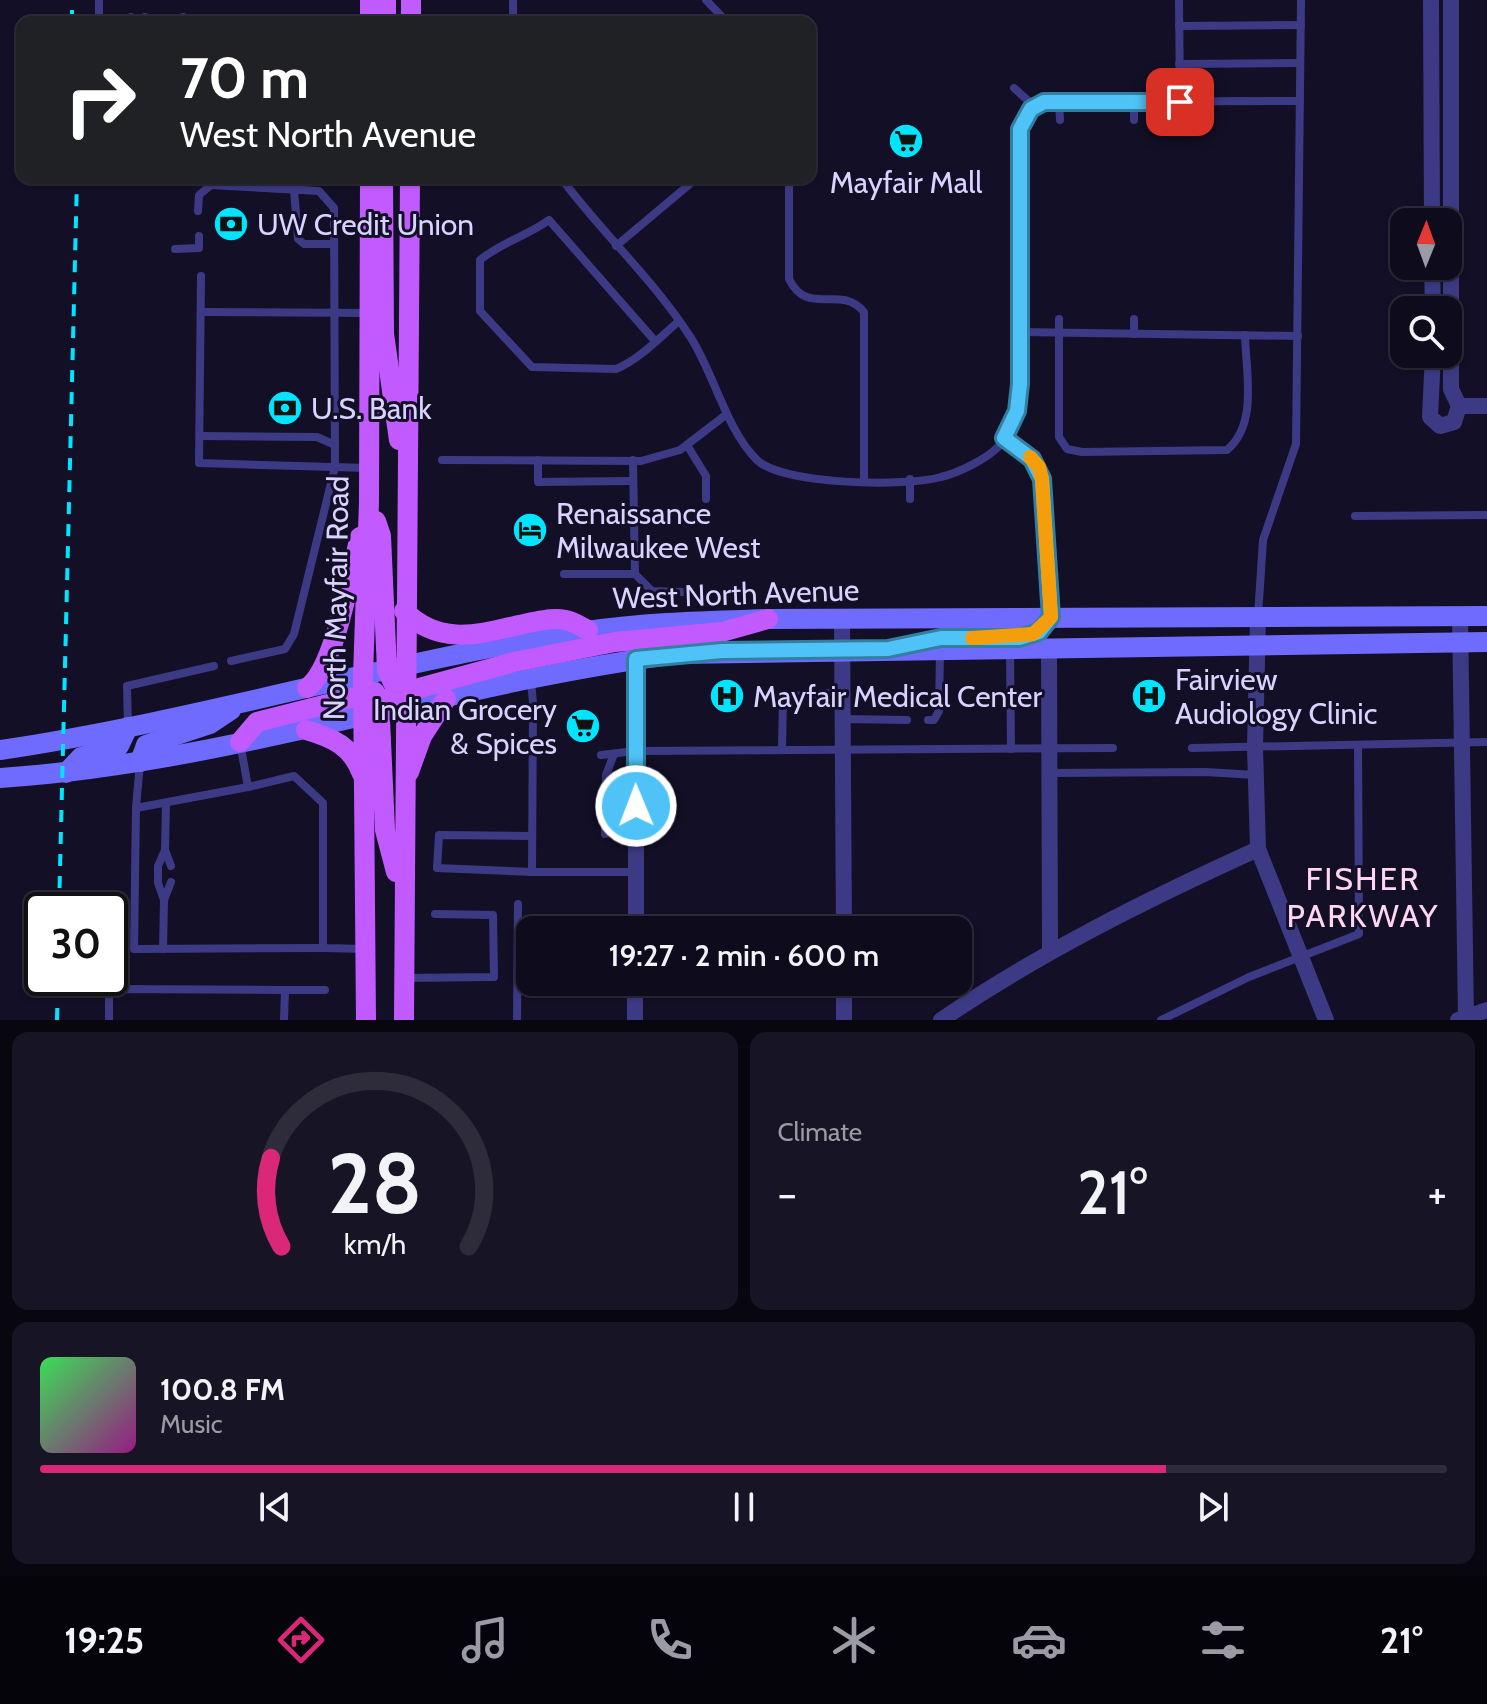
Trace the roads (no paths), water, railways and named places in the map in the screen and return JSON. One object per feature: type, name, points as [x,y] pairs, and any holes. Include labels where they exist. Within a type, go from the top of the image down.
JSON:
[{"type":"main road","name":"North Mayfair Road","points":[[370,184],[369,502],[385,693],[403,787],[404,1020]]},
{"type":"main road","points":[[383,184],[384,334],[390,397],[407,479]]},
{"type":"main road","name":"North Mayfair Road","points":[[366,1020],[364,778],[404,611],[410,184]]},
{"type":"main road","points":[[307,688],[316,682],[326,661],[369,502]]},
{"type":"main road","points":[[404,611],[429,630],[449,635],[480,634],[549,619],[567,620],[588,630]]},
{"type":"main road","points":[[1049,648],[1074,630],[1113,627],[1163,616]]},
{"type":"main road","name":"West North Avenue","points":[[0,778],[66,773],[140,762],[306,730],[385,693],[588,630],[768,619],[1487,616]]},
{"type":"main road","points":[[888,649],[941,638],[1019,638],[1039,632],[1051,617]]},
{"type":"main road","points":[[240,742],[257,722],[568,649],[722,632],[768,619]]},
{"type":"main road","name":"West North Avenue","points":[[0,750],[242,704],[307,688],[446,699],[636,659],[722,651],[1487,642]]},
{"type":"main road","points":[[385,693],[385,830],[402,896]]},
{"type":"main road","points":[[403,787],[422,736],[446,699]]},
{"type":"main road","points":[[140,762],[143,749],[150,742],[210,724],[242,704]]},
{"type":"main road","points":[[66,773],[81,757],[119,746],[128,727]]},
{"type":"main road","points":[[306,730],[327,737],[350,751],[364,778]]},
{"type":"street","points":[[1431,0],[1432,208]]},
{"type":"street","points":[[1432,368],[1430,417],[1440,426],[1454,422],[1459,406],[1451,389],[1451,0]]},
{"type":"street","points":[[1459,406],[1487,406]]},
{"type":"street","points":[[1258,617],[1255,747],[1258,849],[1326,1020]]},
{"type":"street","points":[[1460,617],[1461,1018],[1487,1010]]},
{"type":"street","points":[[842,620],[844,916]]},
{"type":"street","points":[[1049,648],[1050,951]]},
{"type":"street","points":[[636,659],[636,916]]},
{"type":"street","points":[[941,1020],[1050,951],[1147,900],[1258,849]]},
{"type":"street","points":[[635,996],[635,1020]]},
{"type":"street","points":[[844,996],[844,1020]]},
{"type":"lane","points":[[706,0],[721,16]]},
{"type":"lane","points":[[1179,0],[1180,102]]},
{"type":"lane","points":[[1258,617],[1263,540],[1296,444],[1301,0]]},
{"type":"lane","points":[[1179,26],[1301,25]]},
{"type":"lane","points":[[1179,64],[1300,63]]},
{"type":"lane","points":[[1014,88],[1034,106]]},
{"type":"lane","points":[[566,184],[679,321],[709,369],[727,414],[757,461],[808,479],[864,481],[940,478],[997,448],[1017,411],[1020,129],[1034,106],[1059,102],[1300,101]]},
{"type":"lane","points":[[1059,102],[1060,120]]},
{"type":"lane","points":[[1134,102],[1134,120]]},
{"type":"lane","points":[[1210,102],[1210,121]]},
{"type":"lane","points":[[198,211],[199,195],[211,185],[230,184]]},
{"type":"lane","points":[[231,661],[285,649],[294,634],[335,467],[334,208],[329,198],[319,191],[255,184]]},
{"type":"lane","points":[[616,246],[690,184]]},
{"type":"lane","points":[[789,184],[789,279],[794,288],[808,299],[849,299],[864,312],[864,481]]},
{"type":"lane","points":[[294,190],[298,239],[304,244],[334,244]]},
{"type":"lane","points":[[655,341],[549,220],[534,231],[499,245],[480,260],[480,311],[532,367],[616,369],[628,364],[679,321]]},
{"type":"lane","points":[[175,249],[199,248],[199,236]]},
{"type":"lane","points":[[201,276],[199,463],[369,468]]},
{"type":"lane","points":[[201,312],[369,313]]},
{"type":"lane","points":[[1059,319],[1057,421],[1059,437],[1067,449],[1148,453],[1227,450],[1241,439],[1246,424],[1245,335]]},
{"type":"lane","points":[[1134,319],[1134,334]]},
{"type":"lane","points":[[1019,332],[1298,336]]},
{"type":"lane","points":[[442,460],[633,460],[680,450],[727,414]]},
{"type":"lane","points":[[200,436],[317,437],[335,445]]},
{"type":"lane","points":[[1004,438],[1039,467],[1051,617]]},
{"type":"lane","points":[[687,445],[702,464],[706,499]]},
{"type":"lane","points":[[538,460],[538,482],[633,481]]},
{"type":"lane","points":[[633,460],[635,574],[652,591],[683,592]]},
{"type":"lane","points":[[910,479],[910,499]]},
{"type":"lane","points":[[1355,516],[1487,515]]},
{"type":"lane","points":[[564,574],[635,574]]},
{"type":"lane","points":[[1010,648],[1011,749]]},
{"type":"lane","points":[[928,720],[934,720],[939,711],[940,649]]},
{"type":"lane","points":[[128,727],[127,686],[214,666]]},
{"type":"lane","points":[[531,680],[532,872]]},
{"type":"lane","points":[[782,750],[783,697],[842,692]]},
{"type":"lane","points":[[842,719],[907,720]]},
{"type":"lane","points":[[240,742],[248,787]]},
{"type":"lane","points":[[1192,748],[1487,742]]},
{"type":"lane","points":[[1161,1020],[1302,955],[1359,934],[1358,745]]},
{"type":"lane","points":[[601,755],[635,751],[1113,748]]},
{"type":"lane","points":[[605,834],[606,775],[614,754]]},
{"type":"lane","points":[[140,762],[136,808],[134,949],[366,949]]},
{"type":"lane","points":[[1050,773],[1205,772],[1256,775]]},
{"type":"lane","points":[[136,808],[294,776],[323,803],[323,948]]},
{"type":"lane","points":[[166,803],[165,850],[171,866]]},
{"type":"lane","points":[[616,833],[637,833]]},
{"type":"lane","points":[[532,836],[439,835],[437,869],[637,872]]},
{"type":"lane","points":[[164,900],[158,883],[158,866],[165,850]]},
{"type":"lane","points":[[163,949],[164,900],[171,882]]},
{"type":"lane","points":[[517,1020],[518,904]]},
{"type":"lane","points":[[403,978],[494,977],[493,915],[435,914]]},
{"type":"lane","points":[[109,1020],[109,989],[325,990]]},
{"type":"lane","points":[[284,1020],[285,990]]},
{"type":"railway","points":[[72,0],[72,16]]},
{"type":"railway","points":[[59,892],[77,184]]},
{"type":"railway","points":[[57,1020],[58,996]]},
{"type":"place","name":"Mayfair Mall","points":[[906,141]]},
{"type":"place","name":"UW Credit Union","points":[[231,224]]},
{"type":"place","name":"U.S. Bank","points":[[285,408]]},
{"type":"place","name":"Renaissance Milwaukee West","points":[[530,530]]},
{"type":"place","name":"Mayfair Medical Center","points":[[727,696]]},
{"type":"place","name":"Fairview Audiology Clinic","points":[[1149,696]]},
{"type":"place","name":"Indian Grocery & Spices","points":[[583,726]]},
{"type":"district","name":"FISHER PARKWAY","points":[[1363,896]]}]
